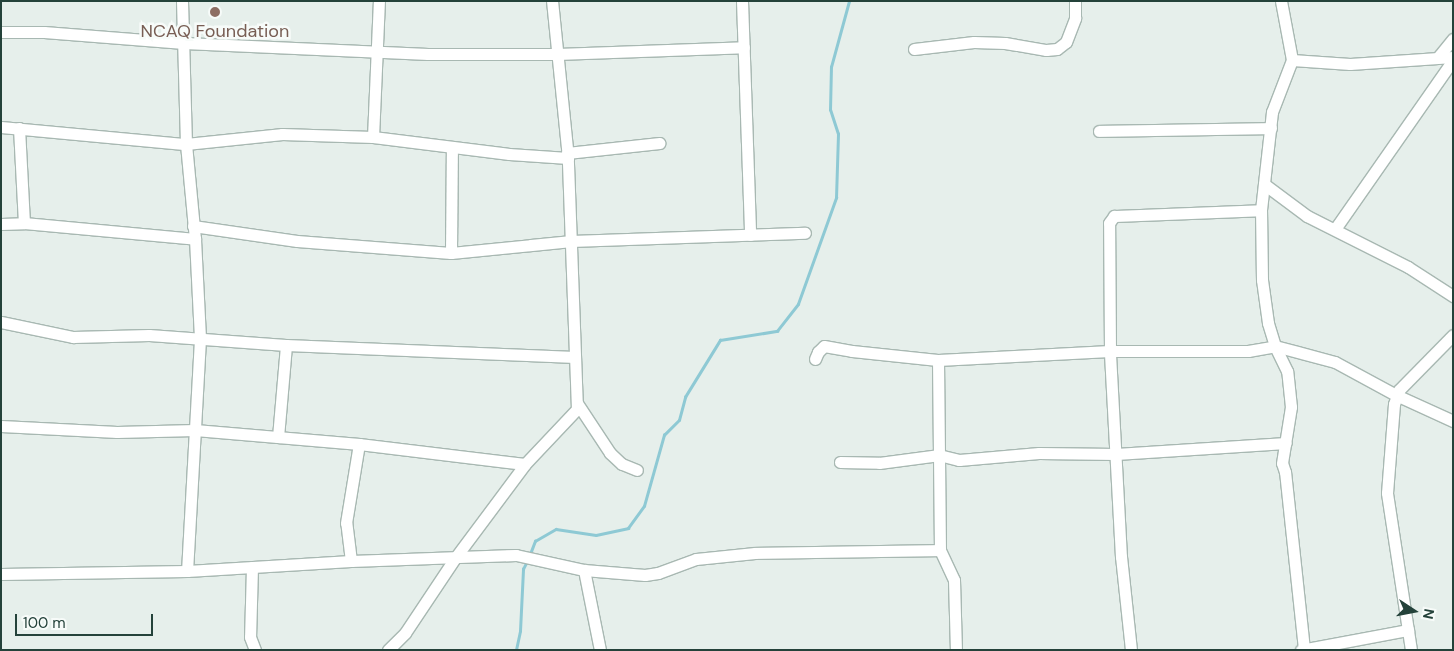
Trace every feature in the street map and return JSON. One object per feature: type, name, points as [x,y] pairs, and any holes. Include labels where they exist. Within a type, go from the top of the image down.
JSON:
[{"type":"street","points":[[182,1],[186,144],[195,239],[200,339],[188,571]]},
{"type":"street","points":[[373,137],[379,1]]},
{"type":"street","points":[[388,650],[405,633],[455,558],[525,464],[575,413],[577,403],[567,156],[552,1]]},
{"type":"street","points":[[742,1],[750,235]]},
{"type":"street","points":[[914,49],[974,42],[1046,50],[1057,49],[1066,42],[1075,18],[1075,1]]},
{"type":"street","points":[[1281,1],[1292,60],[1276,101],[1271,128],[1261,210],[1262,280],[1268,323],[1275,346],[1287,371],[1292,407],[1282,463],[1285,472],[1303,650],[1408,630]]},
{"type":"street","points":[[1,32],[44,32],[184,43],[378,53],[557,54],[744,47]]},
{"type":"street","points":[[1439,56],[1453,40]]},
{"type":"street","points":[[1292,60],[1350,64],[1439,56],[1453,58],[1335,229]]},
{"type":"street","points":[[1,127],[186,144],[288,133],[373,137],[452,147],[567,156],[659,143]]},
{"type":"street","points":[[19,128],[24,223]]},
{"type":"street","points":[[1099,131],[1271,128]]},
{"type":"street","points":[[451,253],[452,147]]},
{"type":"street","points":[[1264,184],[1307,216],[1408,267],[1453,296]]},
{"type":"street","points":[[1131,650],[1121,557],[1110,351],[1109,223],[1111,218],[1261,210]]},
{"type":"street","points":[[1,224],[24,223],[195,239]]},
{"type":"street","points":[[193,226],[297,241],[451,253],[571,240],[806,233]]},
{"type":"street","points":[[1,322],[72,337],[149,335],[286,345],[575,357]]},
{"type":"street","points":[[1411,650],[1387,493],[1396,395],[1453,335]]},
{"type":"street","points":[[278,437],[286,345]]},
{"type":"street","points":[[815,359],[818,352],[824,346],[852,351],[938,360],[1110,351],[1248,351],[1275,346],[1335,362],[1396,395],[1453,421]]},
{"type":"street","points":[[938,360],[940,550],[954,580],[956,650]]},
{"type":"street","points":[[577,403],[610,453],[622,464],[637,470]]},
{"type":"street","points":[[1,426],[117,432],[195,430],[359,444],[525,464]]},
{"type":"street","points":[[840,462],[879,463],[939,456],[959,460],[1039,454],[1116,454],[1286,442]]},
{"type":"street","points":[[351,561],[346,523],[359,444]]},
{"type":"street","points":[[1,574],[188,571],[351,561],[516,554],[584,570],[645,575],[658,573],[696,558],[754,553],[940,550]]},
{"type":"street","points":[[252,567],[250,636],[256,650]]},
{"type":"street","points":[[584,570],[600,650]]},
{"type":"waterway","points":[[530,554],[535,541],[556,529],[596,535],[628,528],[644,506],[664,435],[679,420],[685,397],[720,340],[777,331],[798,304],[836,198],[838,134],[830,110],[831,67],[849,1]]},
{"type":"waterway","points":[[516,650],[520,631],[523,569],[527,561]]},
{"type":"place","name":"NCAQ Foundation","points":[[215,12]]}]
